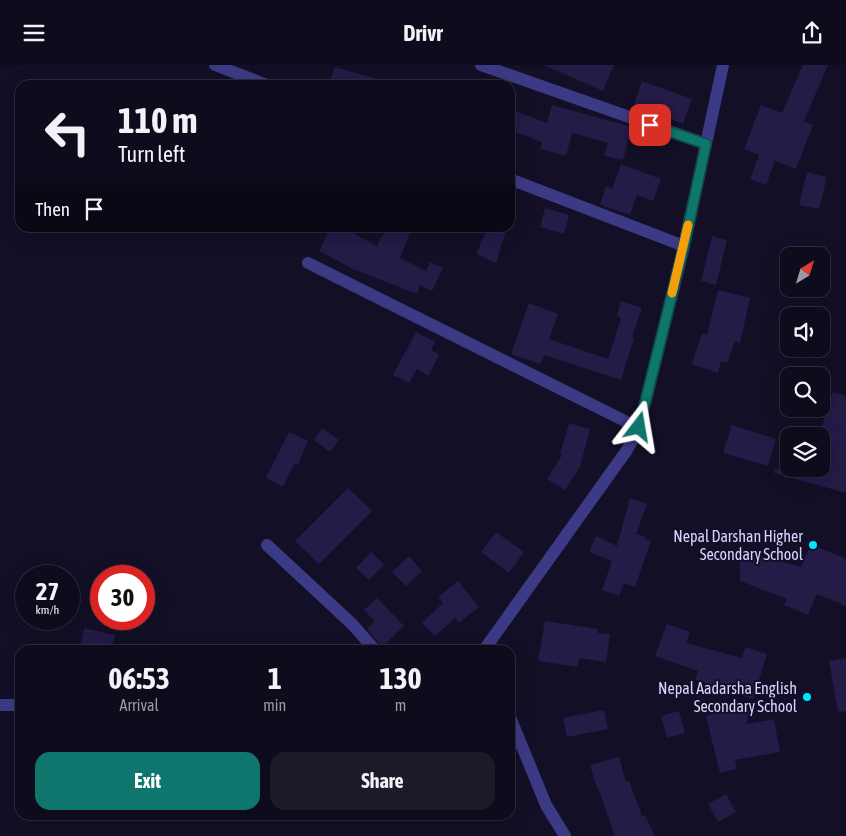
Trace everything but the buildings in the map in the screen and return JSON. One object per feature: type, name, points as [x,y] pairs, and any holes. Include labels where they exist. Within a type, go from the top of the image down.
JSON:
[{"type":"street","points":[[215,65],[254,80]]},
{"type":"street","points":[[481,65],[706,144]]},
{"type":"street","points":[[488,645],[627,450],[639,427],[684,246],[723,65]]},
{"type":"street","points":[[515,181],[684,246]]},
{"type":"street","points":[[308,263],[639,427]]},
{"type":"street","points":[[267,545],[352,623],[371,645]]},
{"type":"street","points":[[0,705],[15,705]]},
{"type":"street","points":[[515,729],[546,805],[565,836]]},
{"type":"slow traffic","points":[[672,293],[688,225]]},
{"type":"place","name":"Nepal Darshan Higher Secondary School","points":[[813,545]]},
{"type":"place","name":"Nepal Aadarsha English Secondary School","points":[[807,697]]},
{"type":"route","points":[[639,427],[684,246],[706,144],[650,125]]}]
